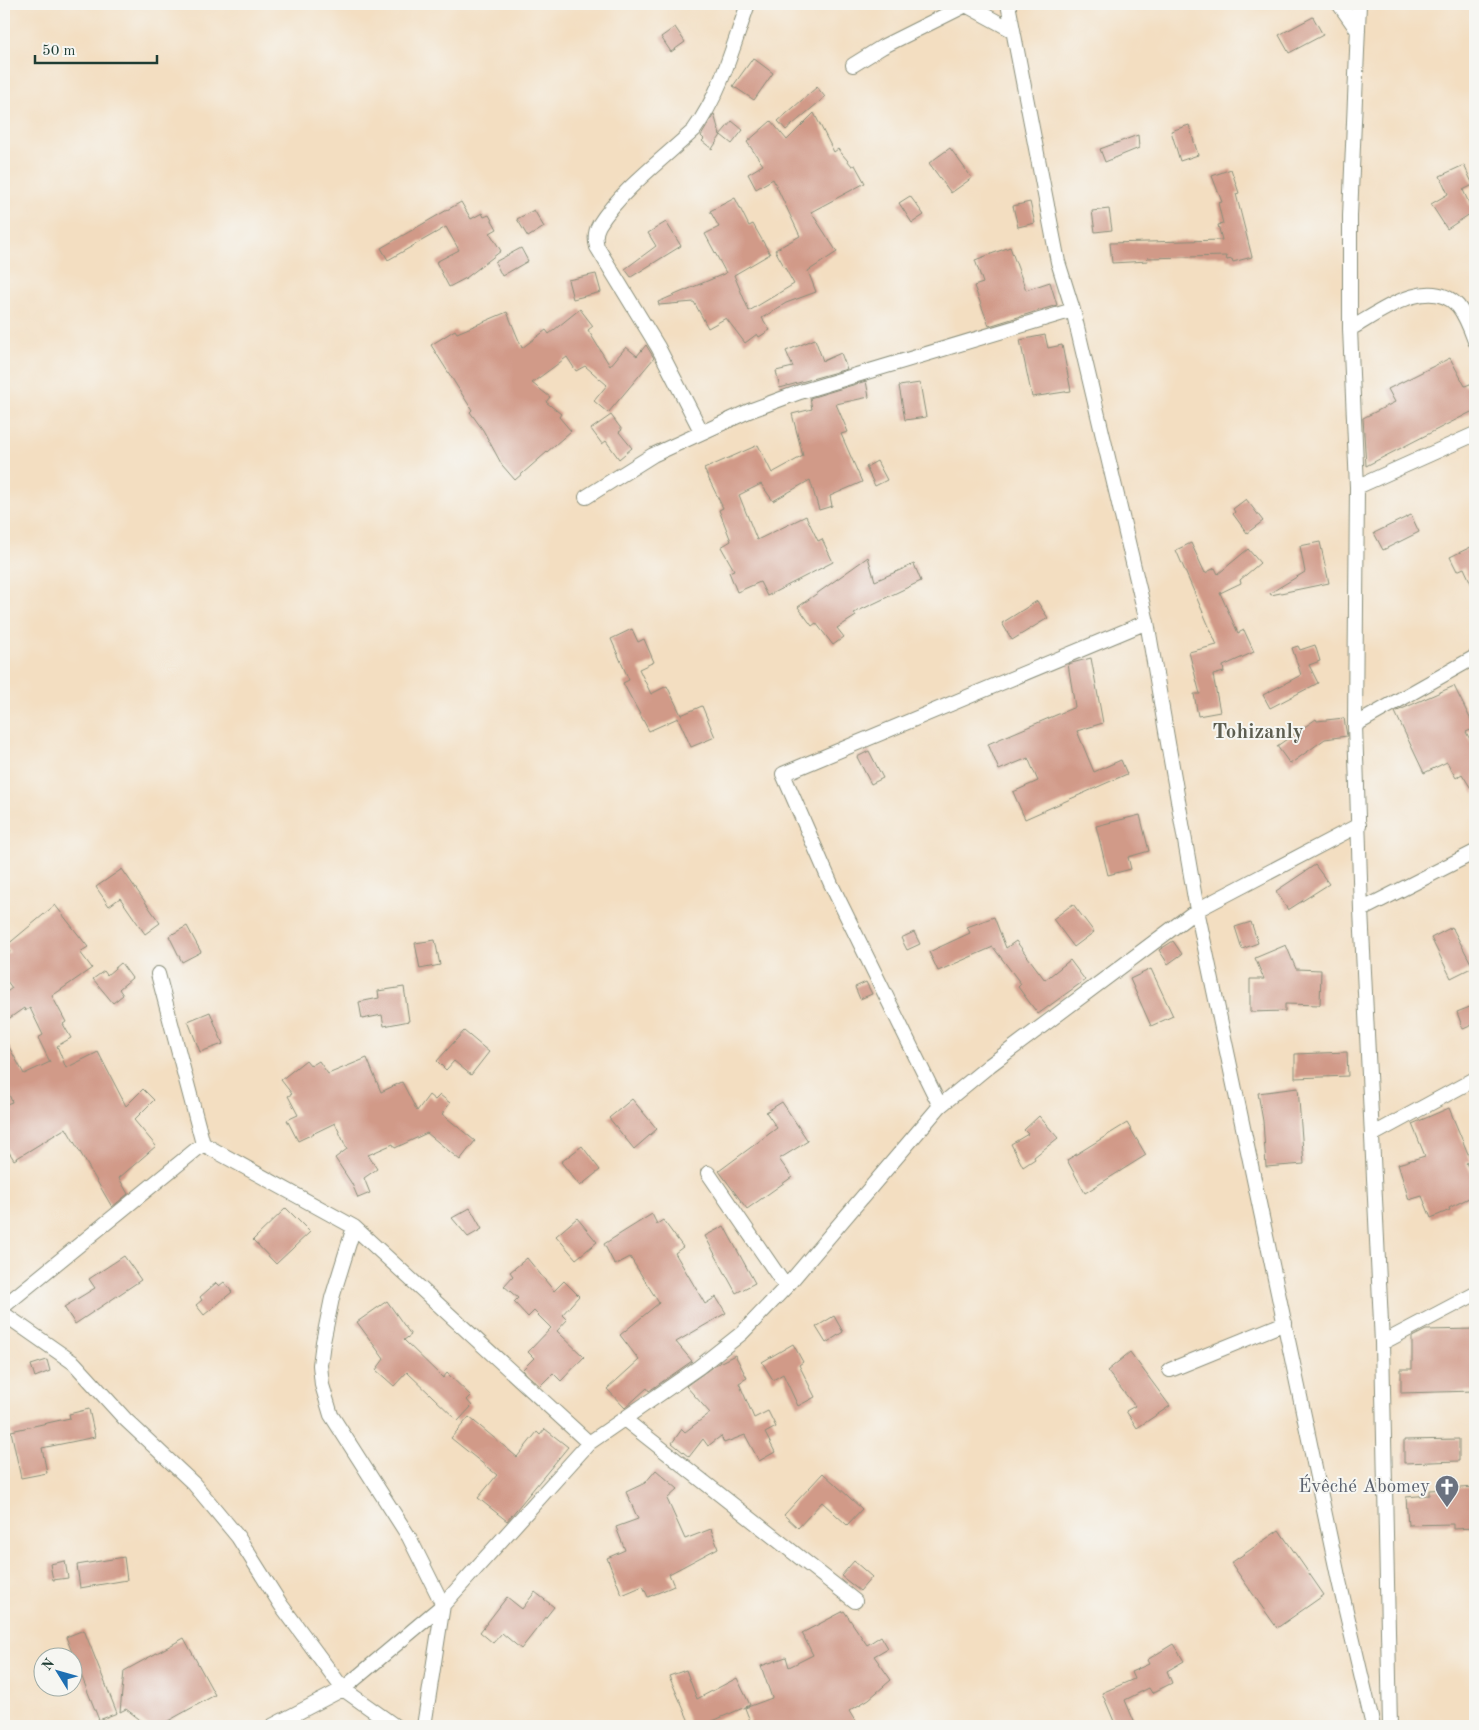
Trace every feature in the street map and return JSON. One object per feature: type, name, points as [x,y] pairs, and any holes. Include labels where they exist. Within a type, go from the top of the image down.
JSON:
[{"type":"street","points":[[701,431],[658,347],[597,247],[596,234],[599,226],[617,204],[694,130],[703,118],[720,82],[748,4]]},
{"type":"street","points":[[852,65],[898,38],[965,4],[1012,30]]},
{"type":"street","points":[[1008,4],[1058,262],[1072,310],[1147,622],[1198,910],[1339,1581],[1373,1726]]},
{"type":"street","points":[[1339,4],[1358,31]]},
{"type":"street","points":[[1359,4],[1350,216],[1350,329],[1357,487],[1355,725],[1360,825],[1361,910],[1382,1343],[1390,1726]]},
{"type":"street","points":[[1350,329],[1399,302],[1418,294],[1436,293],[1448,298],[1459,307],[1475,341]]},
{"type":"street","points":[[586,497],[653,456],[701,431],[800,392],[1072,310]]},
{"type":"street","points":[[1357,487],[1475,434]]},
{"type":"street","points":[[940,1106],[832,884],[783,774],[1147,622]]},
{"type":"street","points":[[1355,725],[1475,657]]},
{"type":"street","points":[[272,1726],[343,1689],[443,1605],[589,1443],[742,1334],[786,1287],[940,1106],[990,1066],[1198,910],[1360,825]]},
{"type":"street","points":[[1361,910],[1475,852]]},
{"type":"street","points":[[158,974],[203,1144],[354,1227],[589,1443]]},
{"type":"street","points":[[1372,1135],[1475,1079]]},
{"type":"street","points":[[4,1306],[203,1144]]},
{"type":"street","points":[[708,1173],[786,1287]]},
{"type":"street","points":[[354,1227],[332,1298],[323,1342],[320,1365],[322,1385],[331,1415],[409,1537],[443,1605],[424,1726]]},
{"type":"street","points":[[1382,1343],[1475,1294]]},
{"type":"street","points":[[4,1314],[74,1363],[125,1419],[194,1484],[238,1537],[281,1605],[343,1689],[396,1726]]},
{"type":"street","points":[[1170,1370],[1285,1323]]},
{"type":"street","points":[[624,1419],[855,1601]]},
{"type":"building","points":[[1313,17],[1323,35],[1289,53],[1279,35]]},
{"type":"building","points":[[675,27],[685,42],[671,52],[661,37]]},
{"type":"building","points":[[753,58],[773,73],[754,100],[733,86]]},
{"type":"building","points":[[817,87],[825,97],[786,130],[778,121]]},
{"type":"building","points":[[814,113],[834,152],[838,149],[852,166],[855,165],[865,183],[811,212],[837,252],[808,271],[816,292],[786,303],[762,318],[770,330],[759,337],[757,334],[745,343],[726,318],[708,328],[694,302],[659,305],[658,302],[726,273],[705,234],[719,227],[710,211],[735,198],[749,226],[753,224],[770,254],[734,275],[749,311],[794,284],[775,250],[800,236],[773,179],[756,189],[748,174],[763,165],[747,142],[771,121],[787,140]]},
{"type":"building","points":[[714,114],[720,135],[732,121],[743,130],[732,144],[721,135],[712,149],[702,141],[704,139],[701,136]]},
{"type":"building","points":[[1189,125],[1198,155],[1180,161],[1171,131]]},
{"type":"building","points":[[1138,135],[1139,148],[1105,162],[1100,149]]},
{"type":"building","points":[[950,148],[972,178],[951,193],[929,163]]},
{"type":"building","points":[[1464,165],[1473,185],[1463,190],[1473,212],[1447,229],[1431,204],[1448,194],[1440,176]]},
{"type":"building","points":[[1231,169],[1239,193],[1236,194],[1252,257],[1233,262],[1232,259],[1227,260],[1226,256],[1147,258],[1148,261],[1112,263],[1110,243],[1222,240],[1218,225],[1223,224],[1218,203],[1222,202],[1212,176]]},
{"type":"building","points":[[910,196],[924,215],[912,223],[899,203]]},
{"type":"building","points":[[461,202],[471,219],[482,213],[484,217],[489,215],[497,229],[490,233],[501,251],[466,278],[449,287],[436,262],[459,250],[446,227],[388,260],[381,248]]},
{"type":"building","points":[[1030,202],[1035,223],[1018,227],[1013,206]]},
{"type":"building","points":[[1109,209],[1112,230],[1095,232],[1092,211]]},
{"type":"building","points":[[534,210],[544,227],[528,237],[517,219]]},
{"type":"building","points":[[666,222],[681,246],[631,277],[625,269],[656,246],[648,233]]},
{"type":"building","points":[[1010,247],[1026,290],[1050,282],[1057,305],[989,326],[974,286],[983,283],[975,260]]},
{"type":"building","points":[[521,248],[528,261],[502,276],[495,262]]},
{"type":"building","points":[[596,274],[601,292],[573,299],[568,280]]},
{"type":"building","points":[[580,309],[593,326],[588,330],[610,366],[626,347],[637,356],[646,345],[654,358],[608,413],[594,401],[607,385],[585,366],[576,371],[567,357],[532,383],[550,397],[546,402],[561,414],[559,417],[571,431],[515,480],[502,465],[483,430],[470,412],[472,410],[431,345],[455,330],[457,333],[507,312],[522,348],[546,330],[549,334]]},
{"type":"building","points":[[1045,335],[1048,348],[1062,345],[1071,391],[1032,397],[1020,340]]},
{"type":"building","points":[[815,339],[823,361],[841,353],[847,369],[780,388],[776,371],[793,367],[786,351]]},
{"type":"building","points":[[1450,358],[1465,386],[1475,382],[1475,410],[1366,466],[1363,418],[1395,402],[1388,389]]},
{"type":"building","points":[[866,381],[869,397],[836,404],[848,432],[841,434],[862,482],[830,496],[832,506],[819,510],[810,480],[773,501],[761,484],[739,495],[757,540],[806,516],[818,541],[822,539],[833,562],[767,596],[760,582],[737,592],[729,572],[734,570],[721,547],[731,541],[719,510],[723,508],[704,469],[758,445],[772,473],[803,456],[792,414],[812,409],[810,398]]},
{"type":"building","points":[[920,383],[926,417],[905,420],[899,386]]},
{"type":"building","points":[[611,415],[622,430],[619,432],[632,448],[619,459],[606,441],[602,444],[591,429]]},
{"type":"building","points":[[877,461],[887,480],[875,486],[866,467]]},
{"type":"building","points":[[1246,499],[1263,521],[1247,533],[1233,514],[1235,512],[1233,509]]},
{"type":"building","points":[[1411,515],[1419,532],[1383,550],[1374,533]]},
{"type":"building","points":[[1320,542],[1329,583],[1271,595],[1270,593],[1305,572],[1300,546]]},
{"type":"building","points":[[1191,543],[1205,573],[1215,568],[1218,574],[1248,549],[1260,563],[1240,580],[1241,583],[1220,593],[1238,633],[1244,630],[1254,652],[1223,666],[1224,672],[1213,675],[1220,712],[1198,716],[1194,694],[1200,694],[1189,652],[1217,645],[1176,550]]},
{"type":"building","points":[[1475,545],[1475,592],[1464,568],[1457,571],[1450,557]]},
{"type":"building","points":[[868,557],[875,581],[914,564],[921,581],[854,613],[856,616],[837,628],[844,637],[833,645],[816,623],[812,626],[798,607]]},
{"type":"building","points":[[1037,601],[1048,618],[1012,640],[1002,623]]},
{"type":"building","points":[[632,629],[638,642],[644,639],[654,662],[639,669],[651,694],[667,686],[681,715],[702,706],[715,737],[691,747],[678,718],[649,731],[623,683],[629,680],[611,639]]},
{"type":"building","points":[[1315,645],[1320,661],[1309,665],[1318,683],[1270,708],[1263,695],[1301,675],[1292,648],[1298,646],[1300,650]]},
{"type":"building","points":[[1091,658],[1103,723],[1077,731],[1094,772],[1121,760],[1127,774],[1025,819],[1013,792],[1038,781],[1028,758],[999,770],[988,744],[1075,707],[1068,664]]},
{"type":"building","points":[[1454,686],[1475,728],[1466,732],[1475,749],[1475,795],[1462,774],[1456,778],[1447,762],[1424,773],[1395,712]]},
{"type":"building","points":[[1344,718],[1347,736],[1325,739],[1290,764],[1277,746],[1316,719],[1317,721]]},
{"type":"building","points":[[869,751],[883,778],[871,784],[857,757]]},
{"type":"building","points":[[1140,815],[1149,851],[1128,857],[1131,869],[1108,875],[1096,826]]},
{"type":"building","points":[[1315,865],[1329,884],[1288,910],[1276,891]]},
{"type":"building","points":[[122,869],[160,923],[145,934],[120,898],[109,906],[96,887]]},
{"type":"building","points":[[1073,904],[1094,932],[1074,947],[1053,919]]},
{"type":"building","points":[[55,905],[88,947],[80,952],[92,968],[52,996],[66,1022],[63,1024],[71,1038],[57,1046],[66,1068],[98,1052],[126,1106],[143,1089],[154,1100],[134,1120],[156,1146],[119,1178],[128,1194],[112,1207],[66,1128],[14,1160],[4,1144],[4,1105],[12,1102],[4,1082],[4,1038],[24,1074],[50,1062],[38,1038],[43,1035],[30,1008],[25,1011],[24,1008],[4,1022],[4,994],[12,988],[4,977],[4,956],[10,952],[6,946]]},
{"type":"building","points":[[994,917],[1006,948],[1016,941],[1045,980],[1070,960],[1085,980],[1038,1014],[1018,987],[1021,984],[993,947],[938,971],[929,952],[970,933],[967,927]]},
{"type":"building","points":[[1251,922],[1258,943],[1242,949],[1235,927]]},
{"type":"building","points":[[187,926],[201,952],[182,962],[169,936]]},
{"type":"building","points":[[1452,927],[1473,967],[1451,978],[1431,938]]},
{"type":"building","points":[[914,932],[920,944],[907,950],[901,938]]},
{"type":"building","points":[[435,940],[440,965],[420,969],[415,943]]},
{"type":"building","points":[[1173,941],[1182,954],[1168,964],[1159,950]]},
{"type":"building","points":[[1286,945],[1296,969],[1321,970],[1320,1005],[1285,1004],[1285,1011],[1250,1012],[1250,979],[1264,979],[1255,958]]},
{"type":"building","points":[[121,963],[132,978],[119,989],[123,995],[113,1003],[93,979],[104,971],[107,975]]},
{"type":"building","points":[[1151,969],[1173,1016],[1151,1026],[1130,979]]},
{"type":"building","points":[[866,982],[872,994],[860,999],[855,987]]},
{"type":"building","points":[[404,987],[409,1021],[384,1026],[382,1015],[362,1019],[359,1002],[379,998],[378,991]]},
{"type":"building","points":[[1475,1005],[1475,1024],[1463,1029],[1457,1012]]},
{"type":"building","points":[[210,1012],[223,1044],[200,1052],[188,1021]]},
{"type":"building","points":[[464,1031],[489,1052],[471,1075],[454,1061],[446,1070],[437,1061]]},
{"type":"building","points":[[1347,1052],[1348,1076],[1295,1078],[1295,1054]]},
{"type":"building","points":[[367,1058],[381,1092],[402,1082],[417,1111],[429,1095],[435,1100],[440,1095],[450,1103],[442,1114],[475,1141],[460,1160],[427,1133],[395,1148],[393,1144],[368,1155],[377,1169],[364,1178],[370,1193],[358,1198],[352,1184],[335,1158],[347,1149],[335,1123],[298,1141],[287,1120],[298,1115],[288,1096],[292,1094],[281,1080],[306,1060],[311,1066],[319,1061],[328,1074]]},
{"type":"building","points":[[1298,1088],[1304,1164],[1266,1167],[1263,1121],[1258,1093]]},
{"type":"building","points":[[632,1099],[657,1129],[634,1149],[609,1118]]},
{"type":"building","points":[[782,1102],[808,1141],[779,1159],[792,1177],[747,1209],[719,1171],[777,1128],[766,1112]]},
{"type":"building","points":[[1449,1108],[1471,1161],[1466,1163],[1475,1180],[1475,1195],[1449,1208],[1450,1210],[1431,1218],[1422,1196],[1409,1200],[1398,1164],[1425,1156],[1412,1124]]},
{"type":"building","points":[[1039,1116],[1058,1138],[1023,1167],[1011,1144],[1028,1134],[1024,1130]]},
{"type":"building","points":[[1127,1123],[1146,1155],[1085,1193],[1067,1160]]},
{"type":"building","points":[[582,1146],[600,1170],[580,1186],[561,1162]]},
{"type":"building","points":[[286,1208],[310,1232],[276,1264],[253,1240]]},
{"type":"building","points":[[470,1208],[482,1229],[468,1237],[452,1218]]},
{"type":"building","points":[[652,1214],[657,1224],[663,1220],[683,1247],[675,1253],[705,1304],[716,1297],[726,1313],[676,1342],[692,1361],[649,1391],[647,1388],[625,1408],[607,1389],[639,1360],[620,1335],[659,1303],[630,1257],[615,1265],[604,1244]]},
{"type":"building","points":[[577,1218],[597,1242],[576,1259],[556,1236]]},
{"type":"building","points":[[724,1226],[755,1283],[736,1293],[705,1236]]},
{"type":"building","points":[[124,1256],[141,1280],[75,1324],[64,1307],[95,1288],[89,1279]]},
{"type":"building","points":[[527,1258],[554,1291],[564,1281],[579,1296],[562,1315],[567,1320],[557,1331],[584,1357],[561,1381],[553,1373],[540,1386],[522,1370],[534,1358],[528,1352],[551,1328],[534,1311],[528,1317],[514,1302],[518,1298],[504,1286],[513,1276],[510,1272]]},
{"type":"building","points":[[224,1282],[232,1292],[204,1315],[196,1305],[202,1300],[200,1297],[216,1283],[219,1286]]},
{"type":"building","points":[[387,1301],[411,1335],[404,1340],[443,1378],[447,1373],[471,1396],[467,1400],[472,1406],[458,1421],[407,1372],[394,1386],[376,1370],[384,1359],[357,1322]]},
{"type":"building","points":[[834,1316],[843,1332],[826,1343],[816,1327]]},
{"type":"building","points":[[1475,1329],[1475,1391],[1401,1393],[1401,1369],[1412,1369],[1412,1337],[1426,1330]]},
{"type":"building","points":[[793,1344],[803,1362],[799,1365],[815,1397],[798,1406],[783,1374],[773,1380],[762,1362]]},
{"type":"building","points":[[1130,1352],[1170,1406],[1137,1428],[1126,1411],[1135,1406],[1107,1371]]},
{"type":"building","points":[[735,1355],[747,1378],[739,1383],[754,1418],[768,1411],[776,1427],[765,1433],[775,1452],[759,1461],[745,1435],[724,1443],[721,1436],[708,1446],[703,1439],[689,1457],[672,1443],[682,1429],[685,1432],[710,1413],[686,1386],[715,1365]]},
{"type":"building","points":[[47,1360],[50,1371],[35,1377],[31,1365]]},
{"type":"building","points":[[89,1409],[95,1437],[42,1448],[47,1473],[21,1478],[11,1431],[70,1418],[69,1414]]},
{"type":"building","points":[[469,1417],[517,1457],[537,1432],[540,1435],[545,1429],[568,1447],[507,1521],[478,1498],[497,1475],[451,1438]]},
{"type":"building","points":[[1459,1439],[1459,1461],[1404,1463],[1404,1440]]},
{"type":"building","points":[[656,1470],[678,1489],[667,1499],[685,1539],[711,1529],[718,1548],[669,1574],[674,1586],[648,1597],[643,1586],[622,1595],[607,1558],[625,1550],[616,1527],[638,1519],[626,1492],[645,1483]]},
{"type":"building","points":[[823,1473],[862,1509],[847,1525],[822,1502],[798,1528],[784,1515]]},
{"type":"building","points":[[1475,1487],[1475,1528],[1453,1529],[1453,1524],[1408,1525],[1406,1497],[1429,1495],[1429,1490]]},
{"type":"building","points":[[1279,1530],[1324,1595],[1277,1628],[1231,1563]]},
{"type":"building","points":[[124,1557],[127,1580],[80,1588],[77,1565]]},
{"type":"building","points":[[65,1561],[68,1578],[53,1580],[50,1564]]},
{"type":"building","points":[[854,1561],[872,1577],[860,1591],[841,1576]]},
{"type":"building","points":[[535,1592],[554,1607],[521,1649],[502,1633],[493,1643],[480,1632],[507,1597],[522,1609]]},
{"type":"building","points":[[844,1611],[867,1645],[881,1636],[888,1648],[874,1656],[891,1680],[869,1699],[849,1711],[858,1726],[752,1726],[745,1708],[772,1698],[761,1666],[786,1657],[789,1667],[813,1655],[802,1633]]},
{"type":"building","points":[[84,1630],[117,1713],[99,1720],[82,1677],[82,1648],[70,1648],[66,1637]]},
{"type":"building","points":[[184,1638],[215,1695],[159,1726],[147,1725],[126,1709],[120,1712],[124,1671]]},
{"type":"building","points":[[1173,1644],[1184,1661],[1167,1671],[1172,1683],[1152,1693],[1149,1688],[1125,1700],[1136,1726],[1116,1726],[1102,1693],[1134,1679],[1131,1672],[1149,1664],[1147,1660]]},
{"type":"building","points":[[686,1670],[697,1699],[737,1678],[750,1705],[701,1726],[691,1726],[669,1676]]},
{"type":"place","name":"Évêché Abomey","points":[[1447,1508]]},
{"type":"district","name":"Tohizanly","points":[[1258,732]]}]
